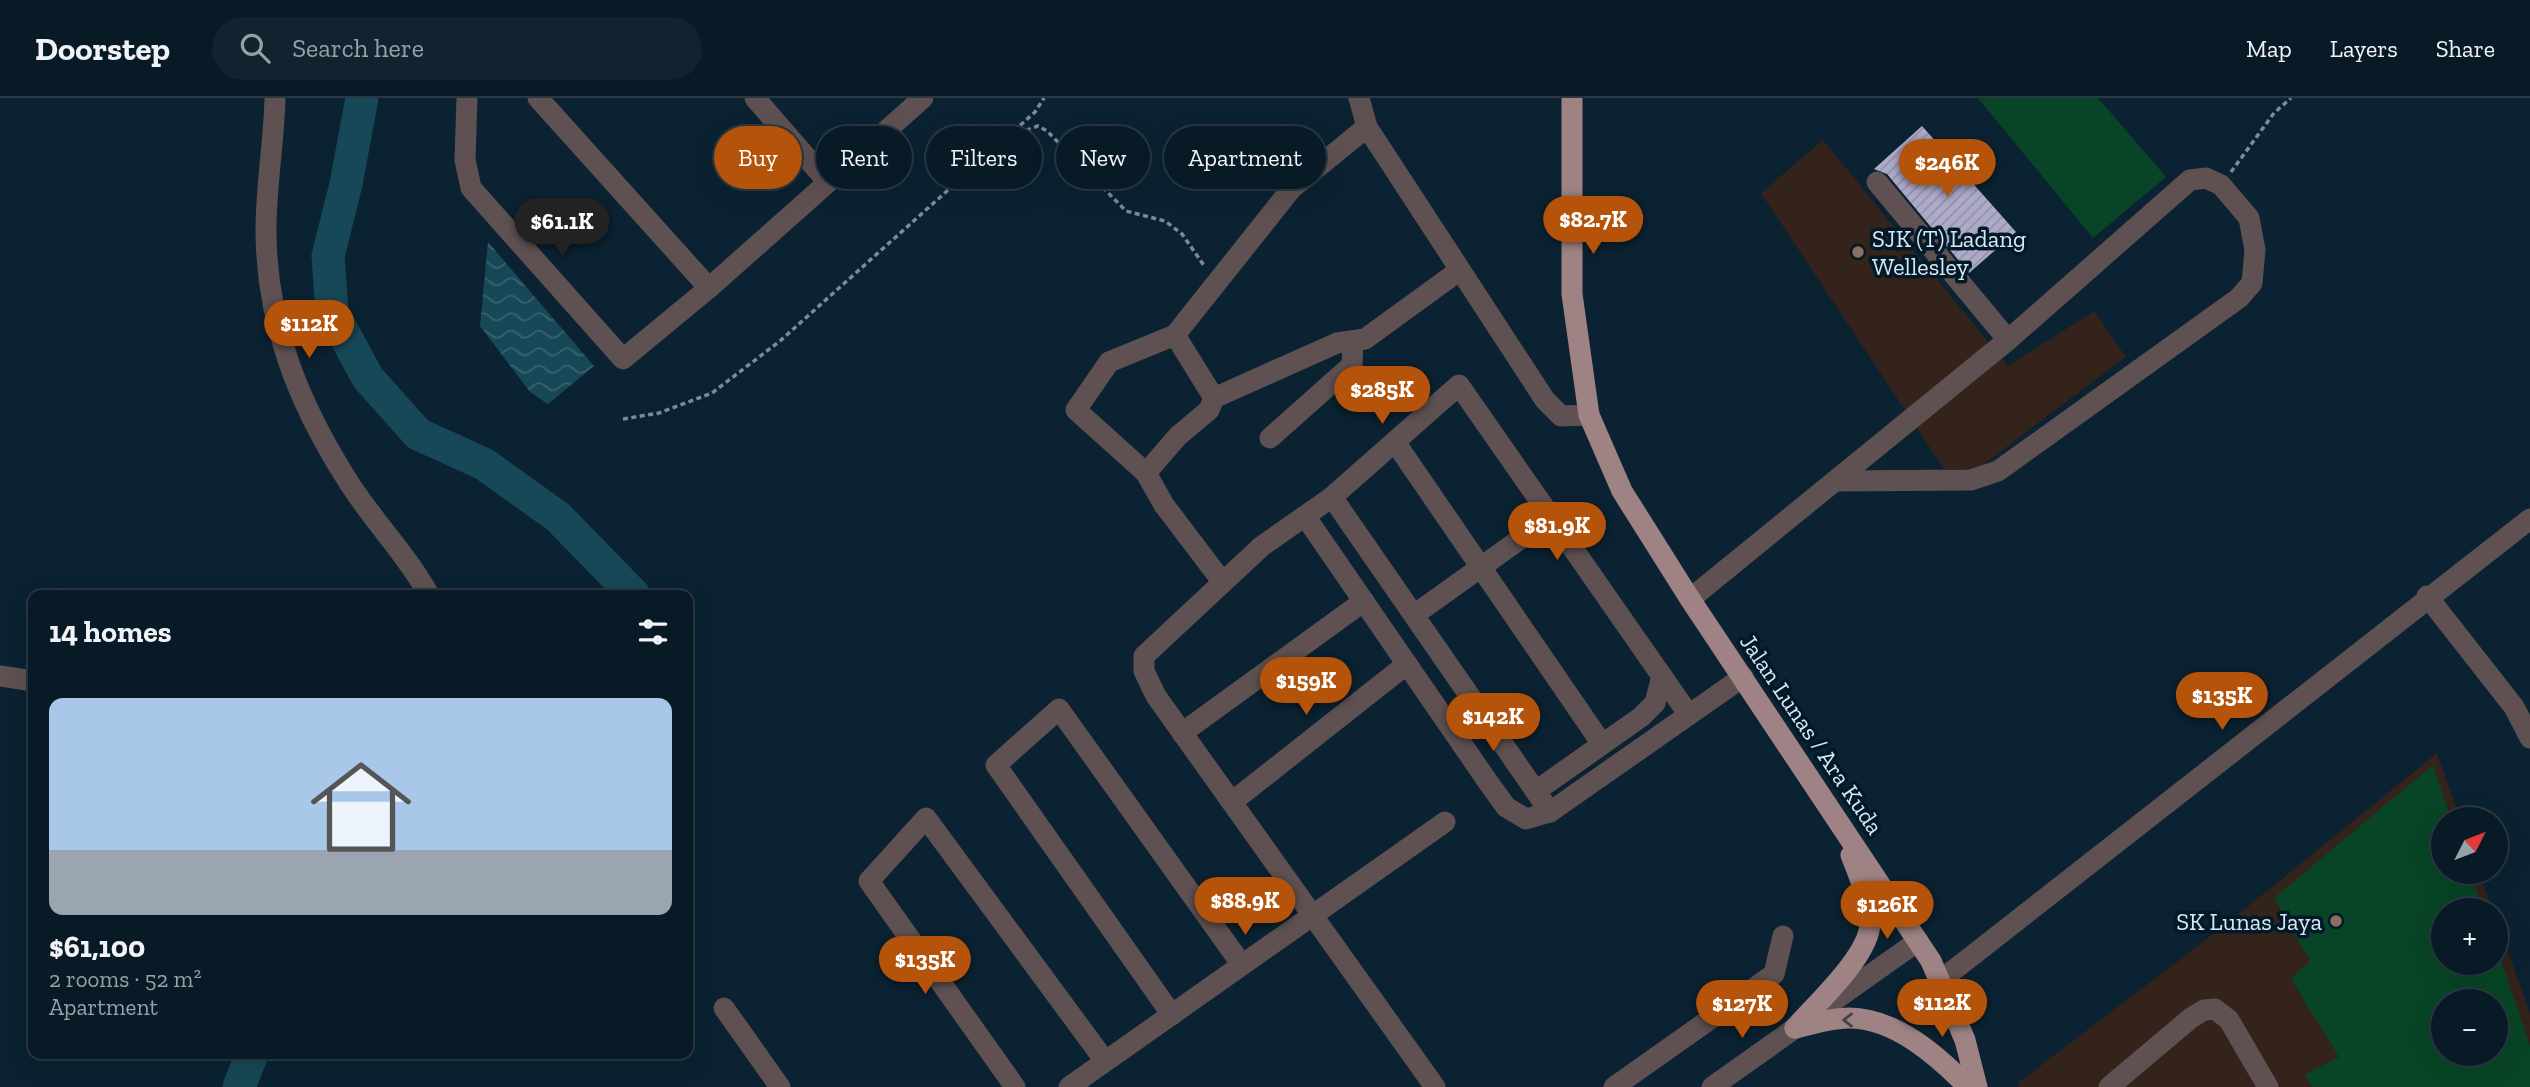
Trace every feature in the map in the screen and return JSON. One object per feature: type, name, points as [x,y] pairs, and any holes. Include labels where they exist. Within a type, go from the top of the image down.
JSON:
[{"type":"main road","name":"Jalan Lunas / Ara Kuda","points":[[1572,98],[1572,294],[1589,415],[1622,491],[1941,980],[1965,1040],[1977,1087]]},
{"type":"main road","points":[[1795,1028],[1844,974],[1863,946],[1870,924],[1864,893],[1842,826]]},
{"type":"main road","points":[[1795,1028],[1851,1018],[1887,1026],[1927,1050],[1968,1087]]},
{"type":"street","points":[[275,98],[266,231],[271,297],[283,350],[301,399],[321,437],[348,481],[426,590]]},
{"type":"street","points":[[467,98],[466,160],[471,188],[623,359],[709,288],[819,189]]},
{"type":"street","points":[[538,98],[709,288]]},
{"type":"street","points":[[755,98],[816,167]]},
{"type":"street","points":[[891,126],[923,98]]},
{"type":"street","points":[[1359,98],[1367,127],[1545,401],[1561,416],[1589,415]]},
{"type":"street","points":[[1222,580],[1164,505],[1146,473],[1076,410],[1110,362],[1175,335],[1292,188],[1367,127]]},
{"type":"street","points":[[1690,599],[2008,340],[2190,180],[2206,178],[2221,185],[2249,218],[2255,250],[2252,283],[2239,298],[1998,471],[1970,480],[1835,481]]},
{"type":"street","points":[[1877,182],[2008,340]]},
{"type":"street","points":[[1146,473],[1178,436],[1209,410],[1214,398],[1337,343],[1365,339],[1460,270]]},
{"type":"street","points":[[1175,335],[1214,398]]},
{"type":"street","points":[[1270,438],[1352,365],[1353,341]]},
{"type":"street","points":[[1435,1087],[1156,696],[1144,671],[1144,656],[1222,580],[1262,546],[1332,497],[1459,386],[1689,715]]},
{"type":"street","points":[[1395,442],[1602,744]]},
{"type":"street","points":[[1332,497],[1550,812]]},
{"type":"street","points":[[1305,516],[1506,807],[1526,819],[1550,812],[1743,677]]},
{"type":"street","points":[[1414,615],[1551,517]]},
{"type":"street","points":[[1941,980],[2427,596],[2530,519]]},
{"type":"street","points":[[2427,596],[2528,729]]},
{"type":"street","points":[[1182,733],[1364,601]]},
{"type":"street","points":[[1232,802],[1407,664]]},
{"type":"street","points":[[0,676],[28,680]]},
{"type":"street","points":[[1536,791],[1655,703],[1662,676]]},
{"type":"street","points":[[1171,1015],[996,765],[1059,709],[1242,965]]},
{"type":"street","points":[[1015,1087],[869,881],[926,818],[1105,1062]]},
{"type":"street","points":[[1069,1087],[1445,822]]},
{"type":"street","points":[[1614,1087],[1774,974],[1783,936]]},
{"type":"street","points":[[1712,1087],[1918,941]]},
{"type":"street","points":[[724,1008],[780,1087]]},
{"type":"street","points":[[2109,1087],[2191,1018],[2204,1010],[2215,1009],[2229,1020],[2268,1087]]},
{"type":"path","points":[[1019,126],[1035,112],[1044,98]]},
{"type":"path","points":[[2221,185],[2274,113],[2291,98]]},
{"type":"path","points":[[1042,128],[1126,211],[1165,221],[1182,234],[1216,283]]},
{"type":"path","points":[[623,419],[659,413],[712,393],[780,341],[949,189]]},
{"type":"shaded area","name":"SJK (T) Ladang Wellesley","points":[[1823,140],[2008,366],[2094,311],[2126,357],[1976,470],[1944,469],[1761,193]]},
{"type":"shaded area","name":"SK Lunas Jaya","points":[[2437,753],[2456,807],[2431,807],[2431,884],[2483,884],[2489,898],[2431,898],[2431,975],[2508,975],[2508,951],[2530,1014],[2530,1087],[2019,1087],[2018,1083],[2225,925]]},
{"type":"green space","points":[[1978,98],[2098,98],[2166,177],[2093,238]]},
{"type":"green space","points":[[2433,765],[2447,807],[2431,807],[2431,884],[2474,884],[2479,898],[2431,898],[2431,975],[2506,975],[2530,1046],[2530,1087],[2312,1087],[2305,1075],[2339,1057],[2291,979],[2310,961],[2274,898]]},
{"type":"water","points":[[488,242],[594,366],[548,404],[530,392],[480,326]]},
{"type":"building","points":[[1922,126],[2016,232],[1969,273],[1887,174],[1874,169]]},
{"type":"waterway","points":[[362,98],[346,184],[328,256],[332,312],[368,378],[418,434],[484,464],[558,517],[629,590]]},
{"type":"waterway","points":[[239,1087],[250,1059]]},
{"type":"place","name":"SJK (T) Ladang Wellesley","points":[[1858,252]]},
{"type":"place","name":"SK Lunas Jaya","points":[[2336,921]]}]
